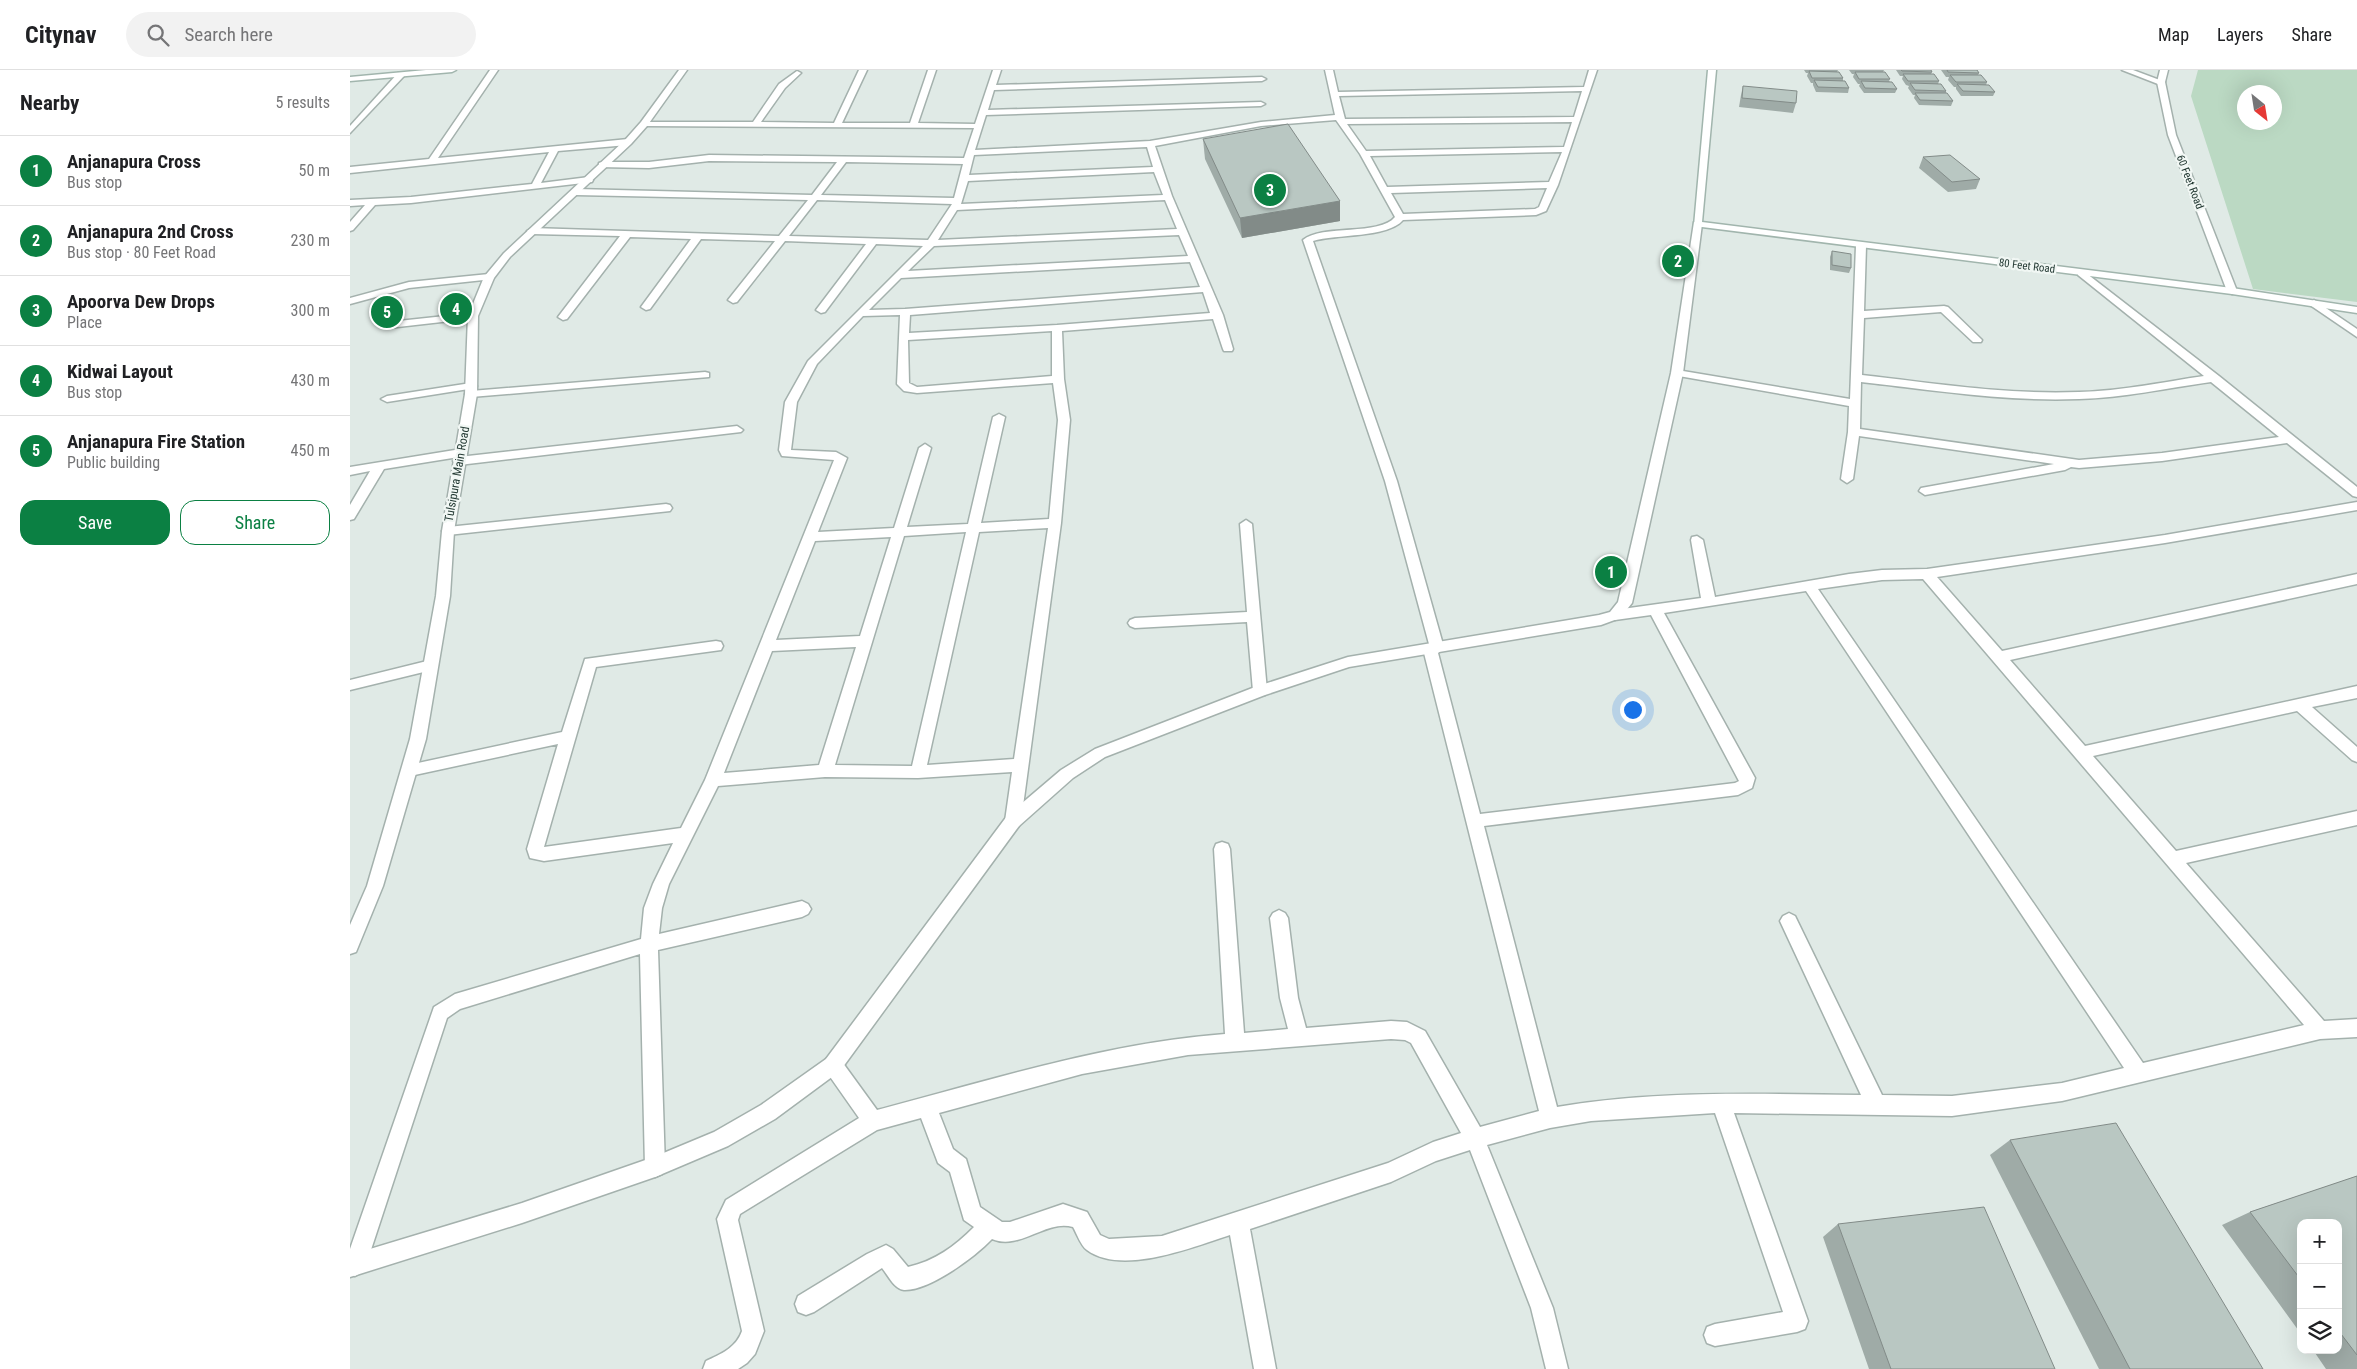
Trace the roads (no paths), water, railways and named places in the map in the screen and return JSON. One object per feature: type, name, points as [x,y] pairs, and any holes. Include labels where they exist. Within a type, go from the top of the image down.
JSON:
[{"type":"street","points":[[350,80],[452,70]]},
{"type":"street","points":[[434,161],[433,158],[494,70]]},
{"type":"street","name":"Tulsipura Main Road","points":[[350,946],[375,886],[418,740],[443,596],[448,531],[471,390],[473,316],[489,277],[532,232],[628,142],[644,124],[683,70]]},
{"type":"street","points":[[837,124],[863,70]]},
{"type":"street","points":[[913,126],[932,70]]},
{"type":"street","points":[[655,1167],[649,944],[653,908],[661,884],[713,780],[841,458],[836,456],[786,453],[784,450],[791,402],[812,363],[931,243],[956,204],[997,70]]},
{"type":"street","points":[[1261,124],[1262,70]]},
{"type":"street","points":[[1329,70],[1340,120],[1364,154],[1400,217]]},
{"type":"street","points":[[1550,1118],[1474,821],[1391,481],[1308,240],[1386,226],[1396,222],[1400,217],[1536,212],[1543,210],[1568,149],[1593,70]]},
{"type":"street","points":[[1615,615],[1625,603],[1677,373],[1697,224],[1712,70]]},
{"type":"street","points":[[2126,70],[2161,82]]},
{"type":"street","name":"60 Feet Road","points":[[2164,70],[2161,82],[2172,135],[2232,291]]},
{"type":"street","points":[[756,124],[782,86],[797,73]]},
{"type":"street","points":[[350,131],[401,75]]},
{"type":"street","points":[[991,88],[1262,92]]},
{"type":"street","points":[[1333,94],[1586,89]]},
{"type":"street","points":[[984,113],[1262,92]]},
{"type":"street","points":[[602,165],[649,165],[709,158],[843,160],[969,157],[1150,144],[1261,124],[1340,120],[1576,119]]},
{"type":"street","points":[[644,124],[979,126]]},
{"type":"street","points":[[350,170],[628,142]]},
{"type":"street","points":[[1150,144],[1168,197],[1208,289],[1228,350]]},
{"type":"street","points":[[535,186],[555,149]]},
{"type":"street","points":[[1364,154],[1568,149]]},
{"type":"street","points":[[733,300],[843,160]]},
{"type":"street","points":[[965,178],[1157,169]]},
{"type":"street","points":[[350,203],[588,180]]},
{"type":"street","points":[[1385,190],[1554,185]]},
{"type":"street","points":[[576,192],[816,196],[956,204],[1168,197]]},
{"type":"street","points":[[350,228],[372,202]]},
{"type":"street","name":"80 Feet Road","points":[[1697,224],[2232,291],[2357,310]]},
{"type":"street","points":[[532,232],[699,235],[931,243],[1183,232]]},
{"type":"street","points":[[563,317],[627,234]]},
{"type":"street","points":[[646,307],[699,235]]},
{"type":"street","points":[[821,310],[872,241]]},
{"type":"street","points":[[1847,479],[1854,432],[1861,246]]},
{"type":"street","points":[[898,275],[1195,259]]},
{"type":"street","points":[[2082,273],[2357,493]]},
{"type":"street","points":[[350,300],[409,285],[489,277]]},
{"type":"street","points":[[860,313],[905,312],[1208,289]]},
{"type":"street","points":[[2314,303],[2357,334]]},
{"type":"street","points":[[1858,315],[1944,310],[1977,340]]},
{"type":"street","points":[[905,312],[903,384],[908,389],[917,390],[1058,379]]},
{"type":"street","points":[[389,325],[473,316]]},
{"type":"street","points":[[903,337],[1218,316]]},
{"type":"street","points":[[1012,821],[1055,523],[1064,420],[1058,379],[1057,328]]},
{"type":"street","points":[[1677,373],[1854,403]]},
{"type":"street","points":[[387,399],[471,390],[705,375]]},
{"type":"street","points":[[1855,378],[1986,392],[2061,396],[2097,395],[2215,378]]},
{"type":"street","points":[[918,772],[976,526],[999,417]]},
{"type":"street","points":[[350,471],[460,457],[737,430]]},
{"type":"street","points":[[1854,432],[2079,464]]},
{"type":"street","points":[[1925,491],[2079,464],[2162,457],[2290,439]]},
{"type":"street","points":[[825,771],[901,531],[925,448]]},
{"type":"street","points":[[350,516],[378,467]]},
{"type":"street","points":[[352,1265],[522,1213],[655,1167],[720,1139],[768,1112],[833,1065],[1012,821],[1067,774],[1100,753],[1260,691],[1348,662],[1601,620],[1615,615],[1882,575],[1927,574],[2165,539],[2357,506]]},
{"type":"street","points":[[448,531],[666,508]]},
{"type":"street","points":[[810,537],[976,526],[1055,523]]},
{"type":"street","points":[[1246,524],[1260,691]]},
{"type":"street","points":[[1696,540],[1709,602]]},
{"type":"street","points":[[1927,574],[2320,1030]]},
{"type":"street","points":[[2000,657],[2357,578]]},
{"type":"street","points":[[1810,587],[2138,1072]]},
{"type":"street","points":[[1474,821],[1738,788],[1746,784],[1747,778],[1655,610]]},
{"type":"street","points":[[1135,624],[1254,617]]},
{"type":"street","points":[[766,646],[866,641]]},
{"type":"street","points":[[686,834],[536,853],[535,849],[590,663],[716,646]]},
{"type":"street","points":[[350,685],[431,665]]},
{"type":"street","points":[[2081,752],[2357,692]]},
{"type":"street","points":[[2300,705],[2357,756]]},
{"type":"street","points":[[410,770],[568,736]]},
{"type":"street","points":[[713,780],[825,771],[918,772],[1020,765]]},
{"type":"street","points":[[2172,859],[2357,818]]},
{"type":"street","points":[[1222,850],[1235,1042]]},
{"type":"street","points":[[352,1265],[440,1013],[455,1002],[649,944],[802,909]]},
{"type":"street","points":[[1279,918],[1289,998],[1299,1037]]},
{"type":"street","points":[[1789,921],[1876,1105]]},
{"type":"street","points":[[927,1106],[945,1156],[959,1166],[971,1212],[989,1227],[999,1232],[1010,1232],[1063,1214],[1080,1219],[1093,1242],[1107,1250],[1162,1247],[1390,1172],[1433,1152],[1475,1138],[1550,1118],[1591,1111],[1721,1103],[1952,1106],[2062,1092],[2138,1072],[2320,1030],[2357,1028]]},
{"type":"street","points":[[714,1369],[734,1359],[748,1347],[753,1331],[727,1219],[729,1213],[733,1207],[873,1121],[1082,1065],[1188,1046],[1391,1030],[1407,1031],[1418,1037],[1475,1138],[1542,1308],[1556,1369]]},
{"type":"street","points":[[833,1065],[873,1121]]},
{"type":"street","points":[[1716,1335],[1797,1321],[1721,1103]]},
{"type":"street","points":[[1238,1222],[1265,1369]]},
{"type":"street","points":[[806,1304],[874,1261],[886,1256],[904,1279],[925,1276],[969,1248],[989,1227]]},
{"type":"place","name":"Apoorva Dew Drops","points":[[1270,190]]},
{"type":"place","name":"Anjanapura 2nd Cross","points":[[1678,261]]},
{"type":"place","name":"Kidwai Layout","points":[[456,309]]},
{"type":"place","name":"Anjanapura Fire Station","points":[[387,312]]},
{"type":"place","name":"Anjanapura Cross","points":[[1611,572]]}]
